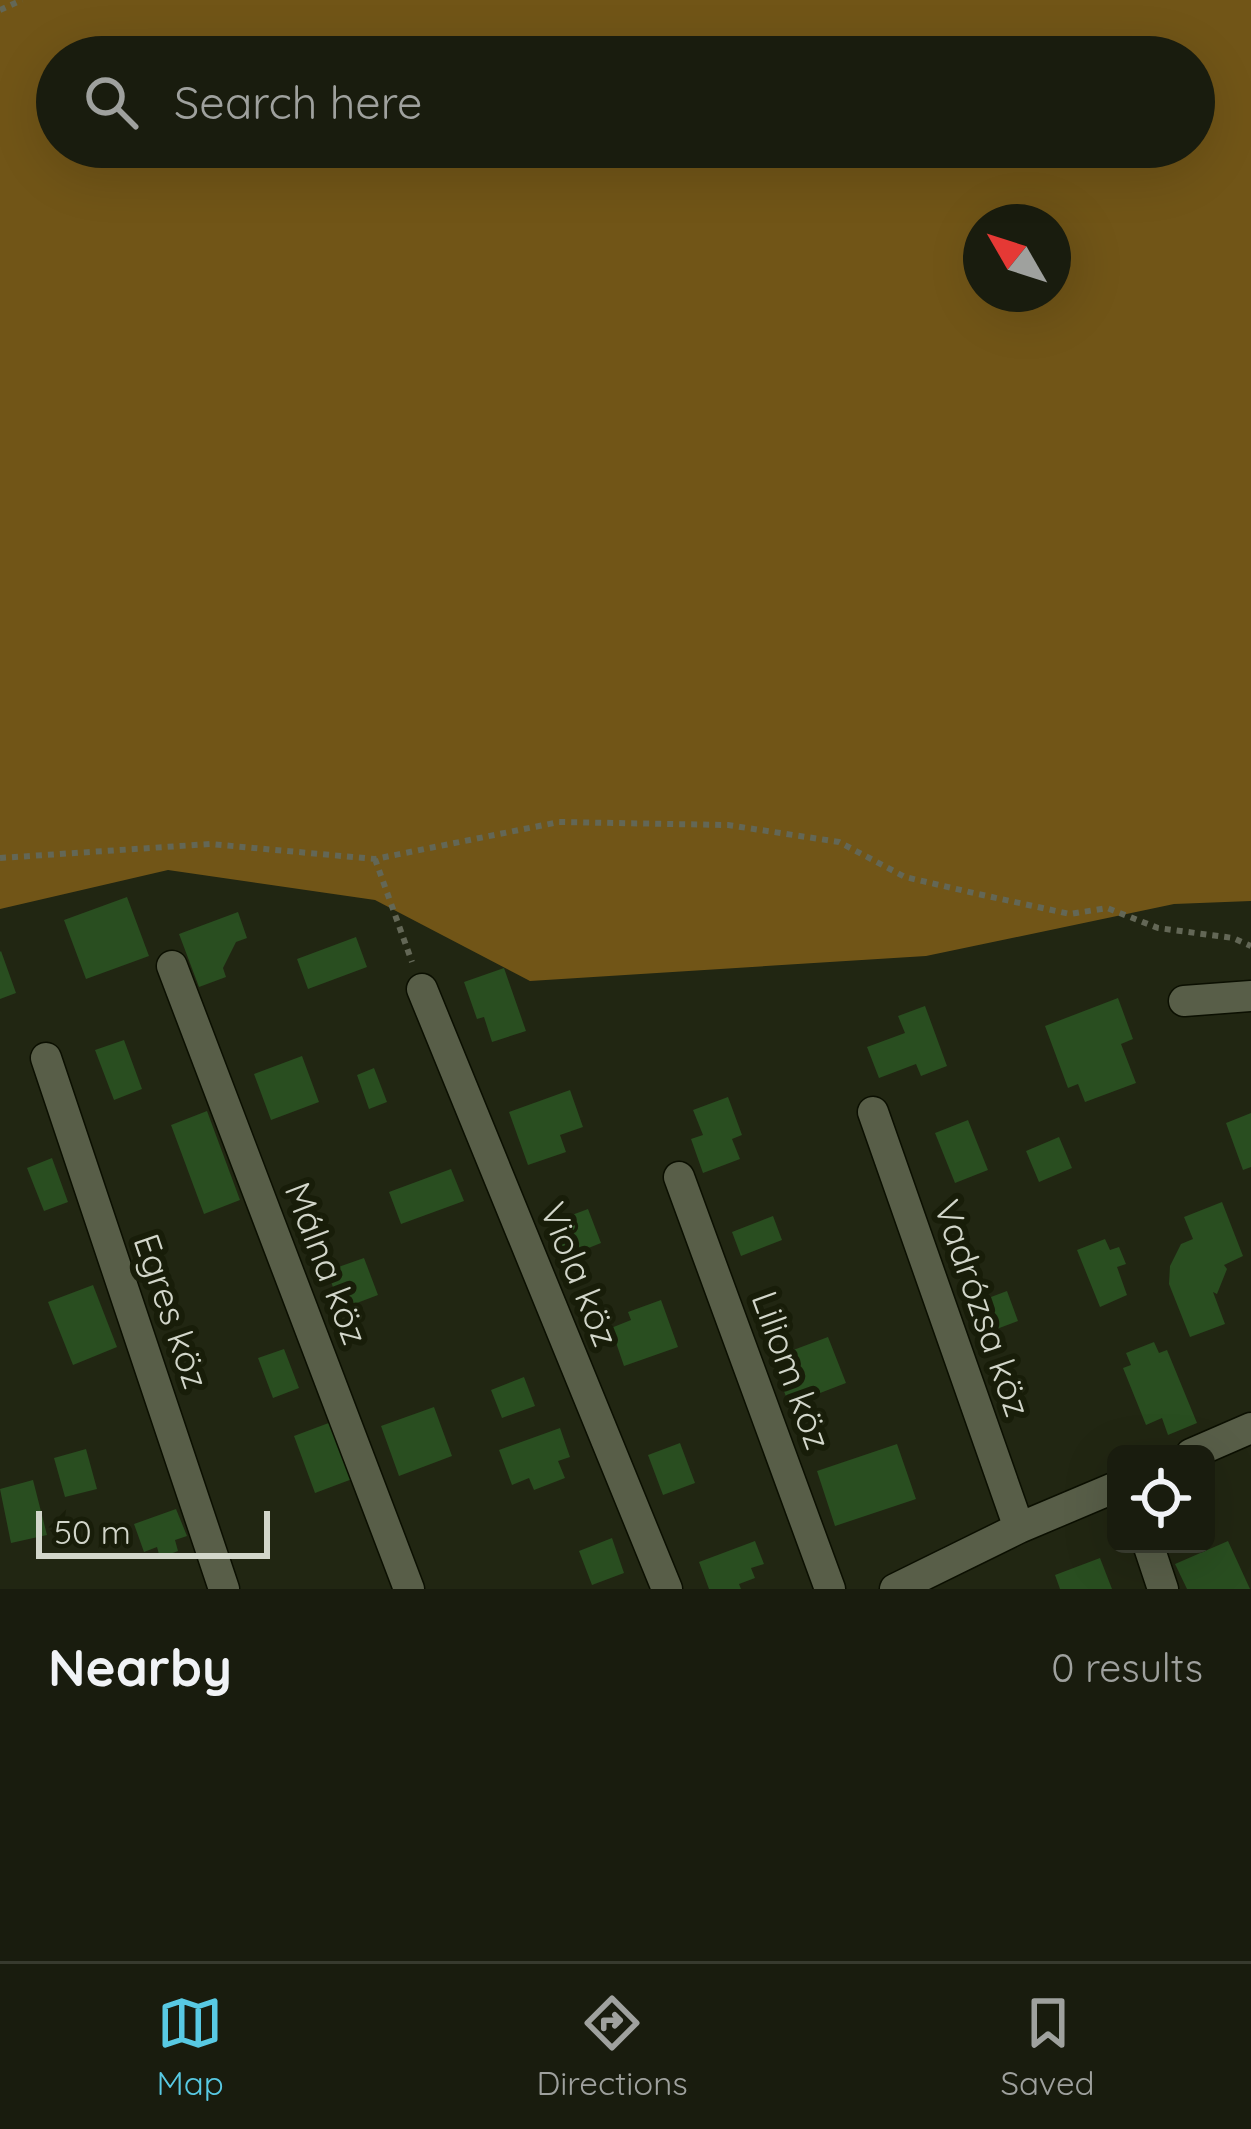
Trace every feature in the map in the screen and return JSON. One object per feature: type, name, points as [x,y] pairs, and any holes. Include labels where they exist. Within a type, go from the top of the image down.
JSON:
[{"type":"street","name":"Málna köz","points":[[172,966],[409,1589]]},
{"type":"street","name":"Viola köz","points":[[422,989],[667,1589]]},
{"type":"street","points":[[1184,1001],[1251,996]]},
{"type":"street","name":"Egres köz","points":[[46,1058],[224,1589]]},
{"type":"street","name":"Vadrózsa köz","points":[[873,1112],[1018,1528]]},
{"type":"street","name":"Liliom köz","points":[[680,1178],[830,1589]]},
{"type":"street","points":[[1212,1445],[1251,1428]]},
{"type":"street","points":[[895,1589],[1107,1490]]},
{"type":"street","points":[[1151,1553],[1163,1589]]},
{"type":"path","points":[[0,10],[22,0]]},
{"type":"path","points":[[0,858],[210,844],[375,859],[559,822],[728,825],[839,842],[905,877],[978,894],[1070,914],[1107,908],[1158,928],[1233,938],[1251,946]]},
{"type":"path","points":[[375,859],[422,989]]},
{"type":"shaded area","points":[[0,0],[1251,0],[1251,901],[1174,904],[926,956],[530,981],[375,900],[168,870],[0,909]]},
{"type":"building","points":[[127,897],[149,956],[86,979],[64,920]]},
{"type":"building","points":[[238,912],[247,938],[236,942],[223,968],[226,977],[199,987],[179,934]]},
{"type":"building","points":[[356,937],[367,967],[308,989],[297,959]]},
{"type":"building","points":[[0,952],[16,993],[0,999]]},
{"type":"building","points":[[504,968],[526,1031],[492,1042],[484,1017],[477,1019],[464,982]]},
{"type":"building","points":[[1118,998],[1133,1039],[1121,1044],[1136,1083],[1085,1102],[1078,1084],[1068,1088],[1045,1026]]},
{"type":"building","points":[[925,1006],[947,1066],[921,1076],[916,1064],[879,1078],[867,1047],[905,1033],[898,1016]]},
{"type":"building","points":[[124,1040],[142,1089],[114,1100],[95,1050]]},
{"type":"building","points":[[302,1056],[319,1102],[271,1120],[254,1074]]},
{"type":"building","points":[[374,1068],[387,1102],[369,1109],[357,1075]]},
{"type":"building","points":[[570,1090],[583,1127],[560,1135],[566,1152],[528,1165],[509,1112]]},
{"type":"building","points":[[728,1097],[742,1135],[732,1139],[740,1159],[703,1173],[691,1139],[703,1135],[693,1110]]},
{"type":"building","points":[[207,1111],[240,1200],[204,1214],[171,1125]]},
{"type":"building","points":[[1251,1113],[1251,1167],[1243,1170],[1226,1123]]},
{"type":"building","points":[[968,1120],[988,1170],[955,1183],[935,1133]]},
{"type":"building","points":[[1059,1137],[1072,1168],[1039,1182],[1026,1151]]},
{"type":"building","points":[[52,1158],[68,1202],[44,1211],[27,1168]]},
{"type":"building","points":[[451,1169],[464,1201],[401,1224],[389,1192]]},
{"type":"building","points":[[1222,1202],[1243,1256],[1224,1265],[1227,1269],[1217,1294],[1213,1292],[1225,1324],[1190,1337],[1169,1284],[1170,1266],[1181,1244],[1193,1239],[1184,1217]]},
{"type":"building","points":[[588,1209],[601,1243],[566,1257],[553,1222]]},
{"type":"building","points":[[773,1216],[782,1240],[741,1256],[732,1232]]},
{"type":"building","points":[[1105,1239],[1110,1250],[1119,1247],[1126,1264],[1117,1267],[1127,1295],[1100,1307],[1077,1250]]},
{"type":"building","points":[[364,1258],[378,1295],[341,1309],[327,1271]]},
{"type":"building","points":[[93,1285],[117,1347],[73,1365],[48,1302]]},
{"type":"building","points":[[1007,1291],[1018,1321],[994,1330],[983,1300]]},
{"type":"building","points":[[661,1300],[678,1347],[624,1366],[611,1328],[631,1320],[628,1312]]},
{"type":"building","points":[[828,1337],[846,1383],[789,1405],[772,1358]]},
{"type":"building","points":[[1154,1342],[1159,1353],[1167,1350],[1197,1423],[1168,1435],[1162,1418],[1146,1425],[1123,1368],[1131,1365],[1126,1353]]},
{"type":"building","points":[[284,1349],[299,1388],[273,1398],[258,1358]]},
{"type":"building","points":[[524,1377],[535,1406],[502,1418],[491,1390]]},
{"type":"building","points":[[434,1407],[452,1456],[399,1476],[381,1426]]},
{"type":"building","points":[[334,1421],[355,1478],[315,1493],[294,1436]]},
{"type":"building","points":[[560,1428],[570,1457],[558,1461],[565,1478],[534,1490],[529,1478],[512,1485],[499,1450]]},
{"type":"building","points":[[680,1443],[695,1483],[663,1495],[648,1455]]},
{"type":"building","points":[[897,1444],[916,1499],[835,1526],[817,1471]]},
{"type":"building","points":[[86,1449],[97,1489],[65,1497],[54,1458]]},
{"type":"building","points":[[33,1480],[47,1535],[11,1543],[0,1489]]},
{"type":"building","points":[[176,1509],[187,1536],[175,1540],[178,1551],[160,1558],[157,1547],[144,1552],[134,1524]]},
{"type":"building","points":[[612,1538],[624,1573],[592,1585],[579,1551]]},
{"type":"building","points":[[755,1541],[764,1564],[751,1568],[755,1578],[739,1584],[741,1589],[709,1589],[699,1562]]},
{"type":"building","points":[[1228,1541],[1250,1589],[1187,1589],[1175,1564],[1200,1553],[1215,1553],[1215,1547]]},
{"type":"building","points":[[1100,1558],[1112,1589],[1060,1589],[1055,1575]]}]
